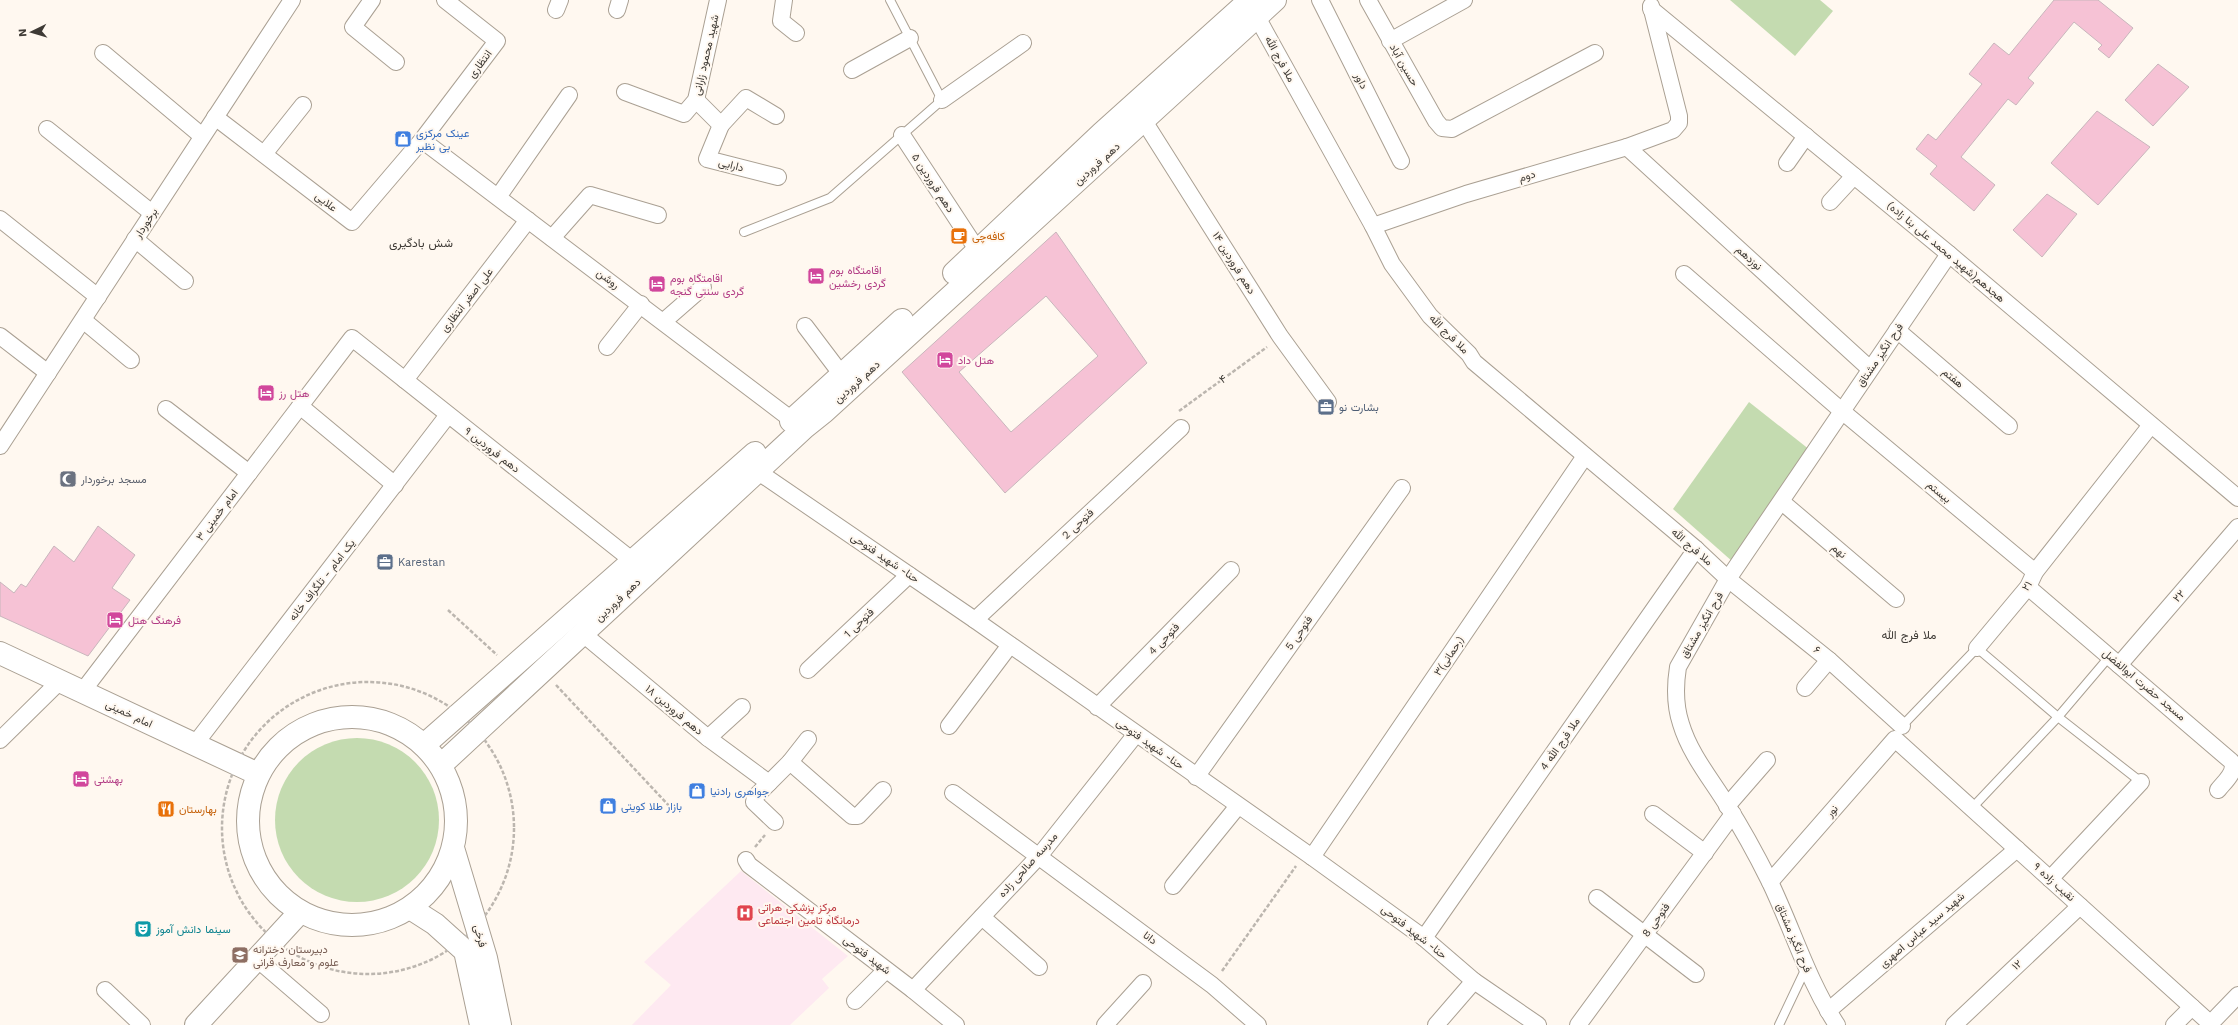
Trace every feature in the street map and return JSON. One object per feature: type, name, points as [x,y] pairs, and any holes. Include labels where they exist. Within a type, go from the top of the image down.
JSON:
[{"type":"main road","name":"دهم فروردین","points":[[424,745],[512,669],[842,375],[978,251],[1101,134],[1253,9],[1275,0]]},
{"type":"main road","name":"دهم فروردین","points":[[441,765],[757,471],[1144,121],[1253,9]]},
{"type":"main road","name":"امام خمینی","points":[[0,653],[258,774]]},
{"type":"main road","points":[[334,717],[366,717],[398,726],[424,745],[441,765],[450,784],[456,805],[457,827],[453,848],[441,876],[430,892],[410,908],[384,921],[356,926],[327,923],[300,912],[275,893],[257,866],[248,836],[248,805],[258,774],[277,748],[303,728],[334,717]]},
{"type":"main road","name":"فرخی","points":[[453,848],[477,926],[500,1025]]},
{"type":"main road","name":"فرخی","points":[[410,908],[435,924],[465,951],[481,1025]]},
{"type":"main road","points":[[196,1025],[300,912]]},
{"type":"street","name":"برخوردار","points":[[0,446],[292,0]]},
{"type":"street","points":[[372,0],[353,27],[396,62]]},
{"type":"street","name":"انتظاری","points":[[422,140],[497,41],[445,0]]},
{"type":"street","name":"شهید محمود زارانی","points":[[625,92],[684,114],[696,100],[718,0]]},
{"type":"street","points":[[784,0],[781,21],[796,33]]},
{"type":"street","name":"داور","points":[[1320,0],[1401,161]]},
{"type":"street","name":"حسین آباد","points":[[1368,0],[1436,121],[1442,128],[1452,129],[1595,53]]},
{"type":"street","points":[[1390,41],[1464,0]]},
{"type":"street","name":"دوم","points":[[1373,226],[1466,194],[1627,147],[1673,130],[1679,123],[1679,116],[1650,4]]},
{"type":"street","name":"هجدهم(شهید محمد علی بنا زاده)","points":[[1650,4],[2238,498]]},
{"type":"street","name":"ملا فرج الله","points":[[1253,9],[1373,226],[1392,264],[1430,316],[1469,354],[1474,362],[1696,549],[1728,579]]},
{"type":"street","points":[[852,70],[910,38]]},
{"type":"street","points":[[942,100],[1023,43]]},
{"type":"street","points":[[103,53],[202,136]]},
{"type":"street","points":[[498,198],[570,95]]},
{"type":"street","points":[[696,100],[721,125],[746,98],[776,116]]},
{"type":"street","points":[[264,154],[304,104]]},
{"type":"street","name":"علایی","points":[[215,117],[352,222],[422,140]]},
{"type":"street","name":"دهم فروردین ۱۴","points":[[1144,121],[1280,336],[1328,402]]},
{"type":"street","name":"دارایی","points":[[721,125],[707,159],[778,177]]},
{"type":"street","points":[[47,129],[152,213]]},
{"type":"street","name":"دهم فروردین ۵","points":[[902,136],[978,251]]},
{"type":"street","points":[[1787,163],[1806,136]]},
{"type":"street","name":"روشن","points":[[422,140],[664,321],[792,420]]},
{"type":"street","name":"نوزدهم","points":[[1627,147],[1870,369]]},
{"type":"street","points":[[1830,202],[1854,176]]},
{"type":"street","points":[[552,238],[590,195],[658,215]]},
{"type":"street","points":[[0,219],[98,297]]},
{"type":"street","name":"علی اصغر انتظاری","points":[[405,380],[528,220]]},
{"type":"street","points":[[135,240],[185,281]]},
{"type":"street","name":"فرح انگیز مشتاق","points":[[1837,1025],[1828,1011],[1806,968],[1770,882],[1730,810],[1688,742],[1681,724],[1676,698],[1678,667],[1728,579],[1782,502],[1843,412],[1870,369],[1949,254]]},
{"type":"street","name":"بیستم","points":[[1684,274],[1843,412],[2036,572]]},
{"type":"street","points":[[664,321],[704,287]]},
{"type":"street","points":[[607,347],[641,304]]},
{"type":"street","points":[[83,320],[132,360]]},
{"type":"street","points":[[805,326],[842,375]]},
{"type":"street","name":"هفتم","points":[[1897,330],[2009,426]]},
{"type":"street","points":[[0,336],[48,373]]},
{"type":"street","name":"دهم فروردین ۹","points":[[352,338],[633,561]]},
{"type":"street","name":"امام خمینی ۳","points":[[82,692],[352,338]]},
{"type":"street","points":[[300,406],[395,485]]},
{"type":"street","points":[[166,409],[249,473]]},
{"type":"street","name":"یک امام - تلگراف خانه","points":[[195,744],[448,415]]},
{"type":"street","name":"۲۱","points":[[1977,648],[2028,587],[2036,572],[2151,425]]},
{"type":"street","name":"فتوحی 2","points":[[975,620],[1181,428]]},
{"type":"street","name":"۳(رحمانی)","points":[[1309,855],[1585,456]]},
{"type":"street","name":"حنا- شهید فتوحی","points":[[757,471],[975,620],[1196,777],[1309,855],[1424,938],[1474,982],[1538,1025]]},
{"type":"street","name":"فتوحی 5","points":[[1196,777],[1402,488]]},
{"type":"street","name":"نهم","points":[[1782,502],[1896,599]]},
{"type":"street","name":"۲۲","points":[[2114,661],[2238,527]]},
{"type":"street","name":"4 ملا فرج الله","points":[[1424,938],[1696,549]]},
{"type":"street","name":"فتوحی 4","points":[[1097,707],[1231,570]]},
{"type":"street","name":"فتوحی 1","points":[[808,670],[909,575]]},
{"type":"street","name":"۶","points":[[1728,579],[1829,660],[1899,732]]},
{"type":"street","name":"مسجد حضرت ابوالفضل","points":[[2028,587],[2231,761],[2234,765],[2234,770],[2218,790]]},
{"type":"street","name":"دهم فروردین ۱۸","points":[[582,633],[708,738],[769,782]]},
{"type":"street","points":[[949,726],[1010,645]]},
{"type":"street","points":[[1805,688],[1829,660]]},
{"type":"street","points":[[0,740],[60,681]]},
{"type":"street","points":[[708,738],[742,707]]},
{"type":"street","name":"نقیب زاده ۹","points":[[1899,732],[1972,808],[2211,1024]]},
{"type":"street","name":"نور","points":[[1770,882],[1899,732]]},
{"type":"street","name":"مدرسه صالحی زاده","points":[[913,990],[1040,855],[1136,734]]},
{"type":"street","points":[[775,822],[754,802],[755,798],[790,762],[808,739]]},
{"type":"street","name":"فتوحی 8","points":[[1578,1025],[1705,853],[1730,810],[1767,760]]},
{"type":"street","points":[[790,762],[855,817],[883,790]]},
{"type":"street","points":[[2050,879],[2141,782]]},
{"type":"street","name":"دانا","points":[[954,793],[1040,855],[1212,985],[1252,1023]]},
{"type":"street","points":[[1173,886],[1238,806]]},
{"type":"street","points":[[1653,814],[1705,853]]},
{"type":"street","name":"شهید سید عباس اصهری","points":[[1828,1011],[2017,849]]},
{"type":"street","name":"شهید فتوحی","points":[[746,860],[749,865],[913,990],[956,1025]]},
{"type":"street","points":[[1598,898],[1696,974]]},
{"type":"street","name":"۱۲","points":[[1954,1025],[2080,906]]},
{"type":"street","points":[[982,916],[1039,967]]},
{"type":"street","points":[[257,959],[321,1014]]},
{"type":"street","points":[[854,1001],[886,970]]},
{"type":"street","points":[[1436,1025],[1474,982]]},
{"type":"street","points":[[1105,1025],[1143,983]]},
{"type":"street","points":[[105,990],[142,1025]]},
{"type":"street","points":[[2211,1024],[2238,995]]},
{"type":"street","points":[[2174,1025],[2192,1007]]},
{"type":"lane","points":[[744,232],[830,198],[942,100],[890,0]]},
{"type":"lane","points":[[1977,648],[2058,717],[2141,782]]},
{"type":"lane","name":"۲۱","points":[[1899,732],[1977,648]]},
{"type":"lane","points":[[1972,808],[2058,717],[2114,661]]},
{"type":"lane","points":[[1779,1025],[1806,968]]},
{"type":"path","name":"۴","points":[[1181,428],[1179,412],[1280,336]]},
{"type":"path","points":[[448,610],[512,669]]},
{"type":"path","points":[[542,670],[672,809]]},
{"type":"path","points":[[380,681],[423,691],[461,714],[478,730],[498,759],[506,779],[511,793],[515,828],[510,864],[498,897],[477,926],[457,945],[423,964],[385,974],[346,973],[308,962],[274,940],[249,913],[231,878],[222,840],[224,801],[236,764],[261,728],[295,700],[336,684],[380,681]]},
{"type":"path","points":[[746,860],[775,822]]},
{"type":"path","points":[[1212,985],[1309,855]]},
{"type":"shaded area","name":"مرکز پزشکی هراتی درمانگاه تامین اجتماعی","points":[[741,871],[848,956],[822,979],[829,988],[790,1025],[632,1025],[671,985],[644,962]]},
{"type":"green space","points":[[1730,0],[1820,0],[1833,11],[1795,56]]},
{"type":"green space","points":[[1749,402],[1810,450],[1733,562],[1673,509]]},
{"type":"green space","points":[[349,738],[365,738],[388,744],[403,752],[415,762],[425,774],[433,789],[439,812],[439,828],[433,851],[425,866],[415,878],[403,888],[388,896],[365,902],[349,902],[326,896],[311,888],[299,878],[289,866],[279,844],[275,828],[275,812],[281,789],[289,774],[299,762],[311,752],[333,742]]},
{"type":"building","points":[[2054,0],[2098,0],[2133,28],[2109,58],[2098,49],[2102,45],[2074,22],[2028,78],[2034,83],[2016,105],[2008,99],[1961,157],[1995,185],[1974,211],[1930,174],[1937,166],[1916,149],[1928,134],[1936,140],[1982,84],[1969,74],[1994,43],[2009,55]]},
{"type":"building","points":[[2158,64],[2189,87],[2153,126],[2125,100]]},
{"type":"building","points":[[2097,111],[2150,147],[2098,205],[2051,163]]},
{"type":"building","points":[[2047,194],[2077,214],[2042,257],[2013,230]]},
{"type":"building","name":"هتل داد","points":[[1056,232],[1147,363],[1005,493],[902,372]],"holes":[[[1046,296],[1098,356],[1011,432],[959,372]]]},
{"type":"building","points":[[98,526],[135,555],[112,588],[130,600],[88,656],[0,616],[0,582],[14,593],[21,584],[26,587],[54,546],[74,562]]},
{"type":"place","name":"عینک مرکزی بی نظیر","points":[[403,139]]},
{"type":"place","name":"کافه‌چی","points":[[959,236]]},
{"type":"place","name":"اقامتگاه بوم گردی رخشین","points":[[816,276]]},
{"type":"place","name":"اقامتگاه بوم گردی سنتی گنجه","points":[[657,284]]},
{"type":"place","name":"هتل داد","points":[[945,360]]},
{"type":"place","name":"هتل رز","points":[[266,393]]},
{"type":"place","name":"بشارت نو","points":[[1326,407]]},
{"type":"place","name":"مسجد برخوردار","points":[[68,479]]},
{"type":"place","name":"Karestan","points":[[385,562]]},
{"type":"place","name":"فرهنگ هتل","points":[[115,620]]},
{"type":"place","name":"بهشتی","points":[[81,779]]},
{"type":"place","name":"جواهری رادنیا","points":[[697,791]]},
{"type":"place","name":"بازار طلا کویتی","points":[[608,806]]},
{"type":"place","name":"بهارستان","points":[[166,809]]},
{"type":"place","name":"مرکز پزشکی هراتی درمانگاه تامین اجتماعی","points":[[745,913]]},
{"type":"place","name":"سینما دانش آموز","points":[[143,929]]},
{"type":"place","name":"دبیرستان دخترانه علوم و معارف قرانی","points":[[240,955]]},
{"type":"district","name":"شش بادگیری","points":[[421,243]]},
{"type":"district","name":"ملا فرج الله","points":[[1909,635]]}]
